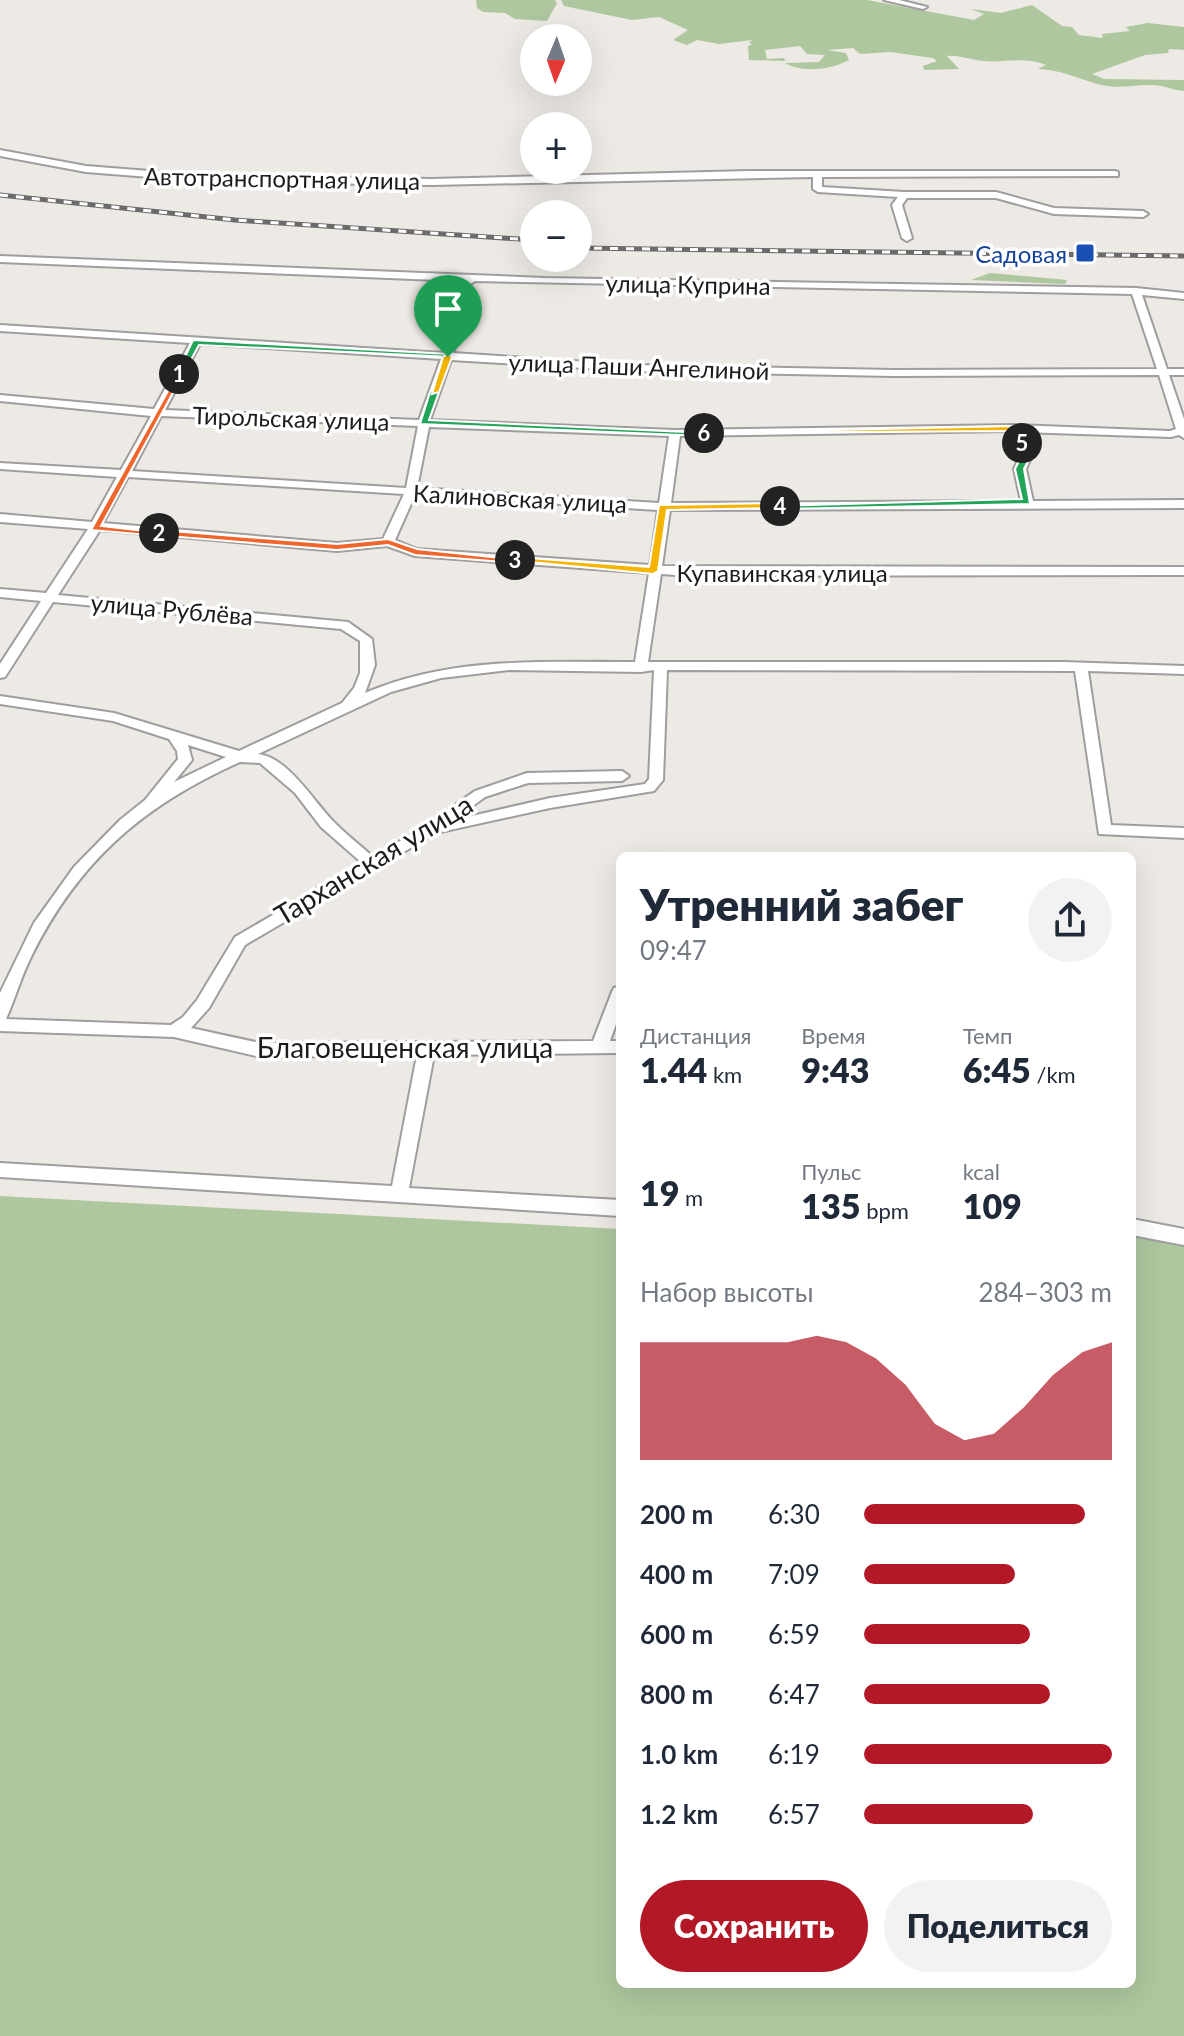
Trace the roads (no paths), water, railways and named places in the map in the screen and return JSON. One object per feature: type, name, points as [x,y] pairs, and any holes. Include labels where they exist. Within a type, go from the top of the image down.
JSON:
[{"type":"street","points":[[888,0],[923,7]]},
{"type":"street","name":"Автотранспортная улица","points":[[0,153],[139,175],[432,182],[817,175],[1115,174]]},
{"type":"street","points":[[817,175],[818,189],[904,195],[996,195],[1054,211],[1143,214]]},
{"type":"street","points":[[904,195],[897,205],[907,238]]},
{"type":"street","name":"улица Куприна","points":[[0,259],[474,278],[1136,291],[1184,296]]},
{"type":"street","points":[[388,542],[411,492],[424,422],[448,357],[465,282],[474,278]]},
{"type":"street","points":[[1136,291],[1184,432]]},
{"type":"street","name":"улица Паши Ангелиной","points":[[0,328],[649,369],[894,373],[1184,372]]},
{"type":"street","points":[[0,674],[95,528],[196,342]]},
{"type":"street","name":"Тирольская улица","points":[[0,398],[157,413],[675,433],[1014,428],[1184,432]]},
{"type":"street","points":[[1014,428],[1027,453],[1020,469],[1027,502]]},
{"type":"street","points":[[641,668],[675,433]]},
{"type":"street","name":"Калиновская улица","points":[[0,466],[662,507],[1027,502],[1184,504]]},
{"type":"street","name":"Купавинская улица","points":[[0,518],[337,547],[388,542],[415,552],[653,571],[1184,571]]},
{"type":"street","name":"улица Рублёва","points":[[0,593],[344,625],[366,639],[370,655],[358,695],[341,711]]},
{"type":"street","points":[[147,805],[192,779],[398,684],[471,670],[509,666],[1184,670]]},
{"type":"street","points":[[1081,667],[1104,830],[1184,833]]},
{"type":"street","points":[[429,831],[550,803],[649,788],[656,780],[661,668]]},
{"type":"street","points":[[0,700],[114,717],[176,739],[241,757],[264,759],[300,790],[326,823],[371,863]]},
{"type":"street","points":[[0,1015],[17,968],[56,903],[185,760],[184,750],[176,739]]},
{"type":"street","name":"Тарханская улица","points":[[174,1031],[189,1021],[203,1004],[240,941],[429,831],[459,808],[503,783],[527,778],[622,776]]},
{"type":"street","points":[[459,808],[471,820]]},
{"type":"street","points":[[599,1047],[616,1002]]},
{"type":"street","name":"Благовещенская улица","points":[[0,1025],[174,1031],[260,1050],[616,1047]]},
{"type":"street","points":[[399,1195],[427,1048]]},
{"type":"street","points":[[0,1170],[616,1208]]},
{"type":"street","points":[[1136,1228],[1184,1237]]},
{"type":"railway","points":[[0,195],[235,220],[520,239]]},
{"type":"railway","points":[[592,248],[1184,256]]},
{"type":"place","name":"Садовая","points":[[1085,253]]}]
